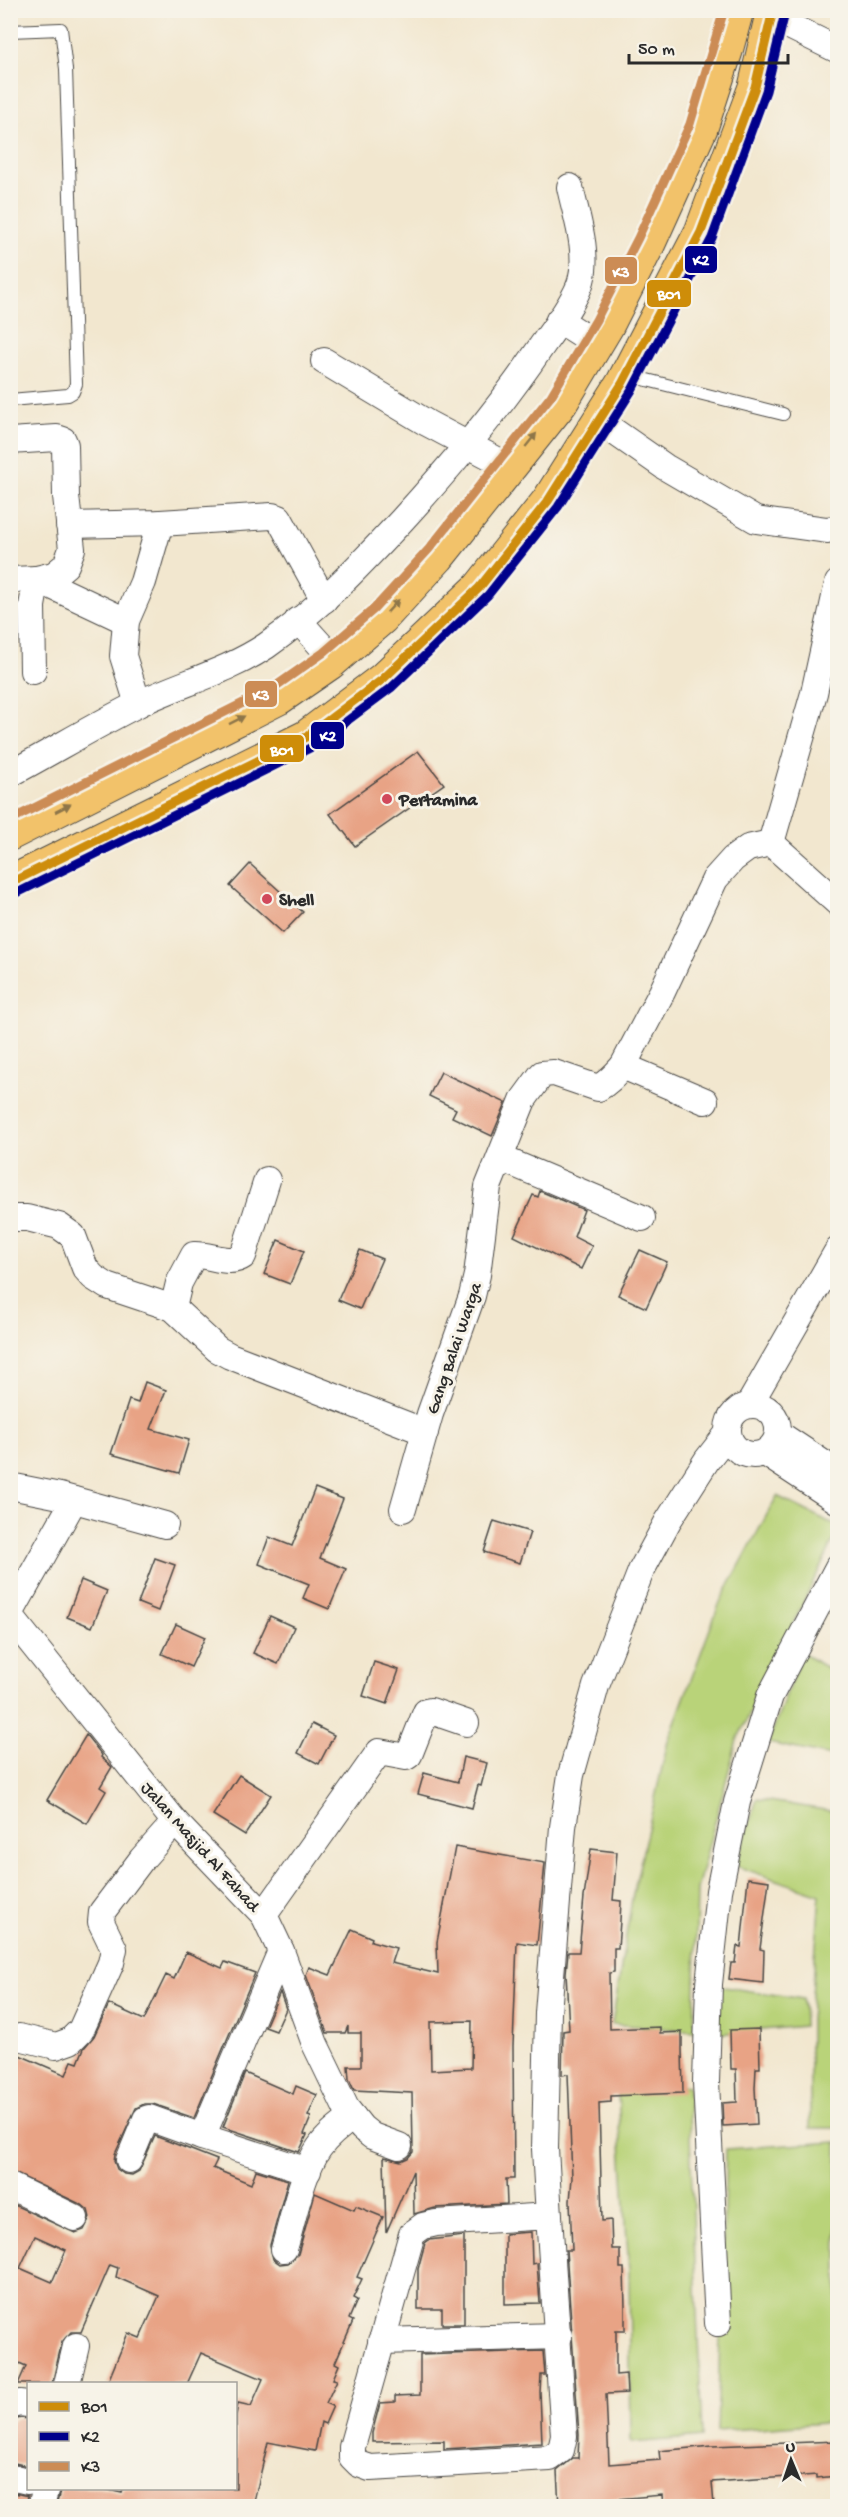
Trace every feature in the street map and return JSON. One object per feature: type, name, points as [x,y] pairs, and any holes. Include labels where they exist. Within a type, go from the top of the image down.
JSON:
[{"type":"main road","points":[[10,834],[279,698],[334,660],[382,618],[438,556],[561,403],[597,344],[649,243],[701,128],[726,51],[736,10]]},
{"type":"main road","points":[[10,883],[306,737],[383,678],[479,588],[548,501],[627,375],[701,232],[754,87],[772,14]]},
{"type":"street","points":[[772,14],[837,50]]},
{"type":"street","points":[[10,774],[138,704],[242,660],[266,646],[324,600],[374,550],[444,475],[515,386],[581,282],[582,240],[570,187]]},
{"type":"street","points":[[559,320],[597,344]]},
{"type":"street","points":[[324,361],[467,445],[510,467]]},
{"type":"street","points":[[598,421],[665,467],[756,520],[827,530],[837,528]]},
{"type":"street","points":[[10,441],[57,438],[63,441],[72,549],[66,565],[54,575],[37,579],[10,580]]},
{"type":"street","points":[[69,525],[160,523],[264,515],[279,518],[324,600]]},
{"type":"street","points":[[138,704],[123,656],[126,621],[143,582],[160,523]]},
{"type":"street","points":[[37,579],[126,621]]},
{"type":"street","points":[[33,671],[32,606],[37,579]]},
{"type":"street","points":[[837,583],[814,693],[771,843],[837,903]]},
{"type":"street","points":[[298,620],[334,660]]},
{"type":"street","name":"Gang Balai Warga","points":[[10,1218],[27,1218],[59,1226],[73,1236],[85,1268],[93,1277],[107,1286],[173,1308],[217,1349],[230,1356],[425,1432],[472,1296],[477,1275],[488,1187],[523,1100],[542,1074],[554,1073],[598,1088],[608,1083],[623,1066],[663,992],[715,879],[733,859],[748,848],[771,843]]},
{"type":"street","points":[[623,1066],[705,1101]]},
{"type":"street","points":[[500,1158],[642,1218]]},
{"type":"street","points":[[173,1308],[179,1283],[194,1255],[230,1261],[243,1256],[267,1180]]},
{"type":"street","points":[[749,1405],[837,1250]]},
{"type":"street","points":[[749,1405],[761,1406],[771,1412],[778,1422],[772,1444],[753,1456],[741,1453],[732,1444],[728,1433],[728,1424],[733,1415],[740,1408],[749,1405]]},
{"type":"street","points":[[403,1509],[425,1432]]},
{"type":"street","points":[[549,2216],[423,2226],[412,2234],[352,2447],[352,2457],[359,2464],[370,2468],[550,2458],[561,2450],[564,2436],[559,2336],[545,2150],[548,2013],[563,1827],[571,1775],[596,1686],[642,1571],[673,1513],[707,1460],[728,1433]]},
{"type":"street","points":[[772,1444],[837,1473]]},
{"type":"street","points":[[772,1444],[837,1502]]},
{"type":"street","points":[[10,1486],[74,1500],[165,1525]]},
{"type":"street","points":[[10,1615],[74,1500]]},
{"type":"street","points":[[718,2323],[706,2082],[709,1984],[719,1891],[737,1802],[770,1696],[837,1567]]},
{"type":"street","name":"Jalan Masjid Al Fahad","points":[[10,1615],[175,1822],[264,1915],[281,1951],[315,2044],[339,2096],[353,2117],[372,2136],[399,2146]]},
{"type":"street","points":[[264,1915],[379,1752],[406,1757],[409,1755],[426,1712],[432,1711],[466,1723]]},
{"type":"street","points":[[19,2037],[56,2046],[70,2041],[81,2031],[111,1963],[114,1949],[101,1922],[102,1912],[175,1822]]},
{"type":"street","points":[[202,2137],[281,1951]]},
{"type":"street","points":[[284,2249],[308,2171],[318,2149],[335,2130],[353,2117]]},
{"type":"street","points":[[129,2160],[146,2119],[149,2118],[308,2171]]},
{"type":"street","points":[[10,2186],[75,2218]]},
{"type":"street","points":[[381,2341],[559,2336]]},
{"type":"street","points":[[67,2382],[76,2346]]},
{"type":"street","points":[[10,2406],[18,2403],[27,2404]]},
{"type":"street","points":[[10,2477],[27,2481]]},
{"type":"street","points":[[41,2506],[45,2490]]},
{"type":"lane","points":[[10,32],[61,29],[66,69],[76,384],[73,392],[68,395],[10,400]]},
{"type":"lane","points":[[627,375],[783,414]]},
{"type":"green space","points":[[777,1496],[837,1526],[837,1533],[737,1740],[697,1889],[694,2031],[612,2024],[632,1899],[668,1741],[720,1602]]},
{"type":"green space","points":[[802,1653],[837,1674],[837,1757],[768,1743]]},
{"type":"green space","points":[[757,1799],[837,1812],[837,2128],[810,2128],[810,2020],[820,1895],[736,1866]]},
{"type":"green space","points":[[718,1986],[803,1999],[804,2026],[717,2034]]},
{"type":"green space","points":[[617,2078],[688,2086],[702,2437],[631,2443],[629,2272]]},
{"type":"green space","points":[[837,2142],[837,2422],[717,2431],[726,2149]]},
{"type":"building","name":"Pertamina","points":[[418,751],[444,784],[355,846],[330,814]]},
{"type":"building","name":"Shell","points":[[250,864],[303,912],[283,933],[230,886]]},
{"type":"building","points":[[441,1072],[506,1103],[492,1136],[452,1117],[456,1109],[429,1096]]},
{"type":"building","points":[[540,1191],[584,1210],[574,1237],[592,1246],[581,1269],[514,1236],[533,1195],[538,1197]]},
{"type":"building","points":[[278,1240],[304,1251],[290,1284],[264,1274]]},
{"type":"building","points":[[360,1250],[382,1259],[360,1309],[338,1300]]},
{"type":"building","points":[[640,1250],[667,1262],[646,1308],[618,1295]]},
{"type":"building","points":[[145,1382],[166,1390],[151,1429],[189,1440],[179,1473],[111,1454],[129,1400],[138,1403]]},
{"type":"building","points":[[315,1488],[343,1499],[320,1558],[346,1569],[329,1609],[303,1598],[309,1584],[259,1564],[269,1537],[292,1546]]},
{"type":"building","points":[[494,1521],[530,1532],[520,1563],[484,1552]]},
{"type":"building","points":[[155,1558],[175,1565],[158,1611],[138,1603]]},
{"type":"building","points":[[81,1580],[107,1591],[92,1627],[67,1617]]},
{"type":"building","points":[[270,1616],[294,1627],[278,1664],[253,1653]]},
{"type":"building","points":[[176,1624],[205,1637],[191,1667],[162,1654]]},
{"type":"building","points":[[374,1662],[399,1670],[387,1704],[363,1696]]},
{"type":"building","points":[[312,1724],[334,1735],[319,1764],[298,1753]]},
{"type":"building","points":[[86,1735],[102,1755],[101,1757],[112,1767],[100,1787],[106,1791],[87,1824],[47,1800]]},
{"type":"building","points":[[463,1757],[487,1763],[472,1808],[418,1794],[424,1773],[458,1782]]},
{"type":"building","points":[[239,1775],[271,1795],[245,1835],[213,1815]]},
{"type":"building","points":[[455,1847],[545,1863],[537,1945],[517,1942],[513,2046],[514,2179],[506,2179],[507,2204],[435,2208],[414,2214],[413,2171],[386,2233],[384,2157],[401,2161],[413,2152],[412,2093],[354,2090],[349,2079],[348,2066],[361,2066],[361,2033],[348,2033],[348,2026],[345,2033],[327,2033],[306,1975],[309,1967],[330,1975],[352,1929],[372,1938],[371,1941],[396,1948],[391,1963],[438,1974],[437,1942]],"holes":[[[472,2021],[471,2068],[431,2070],[430,2022]]]},
{"type":"building","points":[[591,1849],[617,1852],[613,1900],[621,1901],[618,1948],[614,1948],[614,1972],[609,1973],[610,2029],[660,2027],[660,2033],[682,2032],[683,2093],[611,2096],[611,2102],[599,2103],[602,2221],[611,2220],[612,2249],[620,2249],[620,2268],[624,2268],[625,2331],[616,2331],[616,2375],[626,2374],[627,2393],[606,2394],[609,2464],[660,2460],[659,2451],[712,2446],[837,2441],[837,2476],[817,2478],[817,2475],[712,2482],[714,2505],[663,2506],[662,2495],[584,2502],[585,2506],[559,2506],[557,2471],[573,2458],[578,2458],[579,2435],[566,2250],[572,2250],[570,2201],[572,2178],[568,2074],[562,2075],[563,2031],[569,2030],[566,1973],[568,1952],[579,1952]]},
{"type":"building","points":[[748,1878],[769,1881],[760,1949],[764,1950],[763,1983],[729,1979],[731,1963],[735,1963],[737,1946],[741,1947]]},
{"type":"building","points":[[186,1952],[222,1968],[225,1962],[255,1973],[194,2118],[153,2104],[144,2104],[136,2108],[115,2154],[114,2161],[117,2169],[124,2174],[132,2175],[139,2171],[155,2136],[217,2160],[213,2168],[251,2184],[256,2170],[288,2180],[270,2245],[273,2259],[280,2264],[288,2263],[298,2254],[315,2193],[354,2210],[356,2206],[383,2217],[357,2277],[362,2279],[353,2298],[357,2300],[349,2319],[353,2321],[335,2363],[339,2365],[333,2379],[337,2380],[326,2403],[333,2406],[325,2424],[321,2422],[315,2451],[268,2442],[253,2506],[172,2506],[149,2502],[149,2506],[56,2506],[60,2490],[109,2490],[122,2493],[123,2490],[237,2490],[238,2403],[251,2406],[263,2379],[201,2353],[188,2382],[108,2382],[128,2333],[140,2338],[159,2296],[116,2277],[118,2268],[110,2265],[81,2332],[71,2332],[62,2342],[52,2382],[18,2384],[26,2366],[10,2359],[10,2203],[75,2233],[84,2230],[90,2218],[88,2210],[82,2205],[10,2171],[10,2051],[66,2075],[72,2061],[78,2063],[109,2004],[144,2020],[166,1975],[174,1979]],"holes":[[[35,2236],[66,2250],[52,2282],[20,2268]]]},
{"type":"building","points":[[280,1992],[286,2009],[276,2031],[265,2027]]},
{"type":"building","points":[[759,2029],[760,2068],[756,2068],[755,2088],[757,2124],[723,2126],[722,2103],[737,2102],[736,2069],[731,2069],[730,2030]]},
{"type":"building","points":[[245,2073],[293,2094],[296,2086],[317,2095],[308,2116],[311,2117],[304,2134],[307,2135],[299,2152],[223,2127]]},
{"type":"building","points":[[531,2232],[532,2264],[537,2263],[540,2303],[505,2304],[505,2234]]},
{"type":"building","points":[[464,2236],[464,2324],[442,2324],[442,2309],[418,2309],[418,2269],[425,2243],[429,2240]]},
{"type":"building","points":[[543,2351],[545,2375],[541,2375],[540,2392],[542,2443],[444,2449],[444,2441],[372,2442],[372,2433],[380,2403],[395,2402],[395,2396],[420,2395],[420,2355]]},
{"type":"building","points":[[27,2419],[27,2466],[10,2462],[10,2426],[13,2420]]},
{"type":"building","points":[[10,2492],[28,2496],[26,2506],[10,2506]]},
{"type":"transit line","name":"K3","points":[[10,820],[273,688],[323,653],[374,609],[429,549],[551,396],[596,320],[638,238],[690,124],[724,10]]},
{"type":"transit line","name":"B01","points":[[10,883],[306,737],[383,679],[479,588],[548,501],[622,384],[701,232],[755,87],[773,10]]},
{"type":"transit line","name":"K2","points":[[15,894],[312,747],[391,688],[488,595],[558,507],[632,390],[712,238],[766,91],[785,13]]},
{"type":"place","name":"Pertamina","points":[[387,799]]},
{"type":"place","name":"Shell","points":[[267,899]]}]
